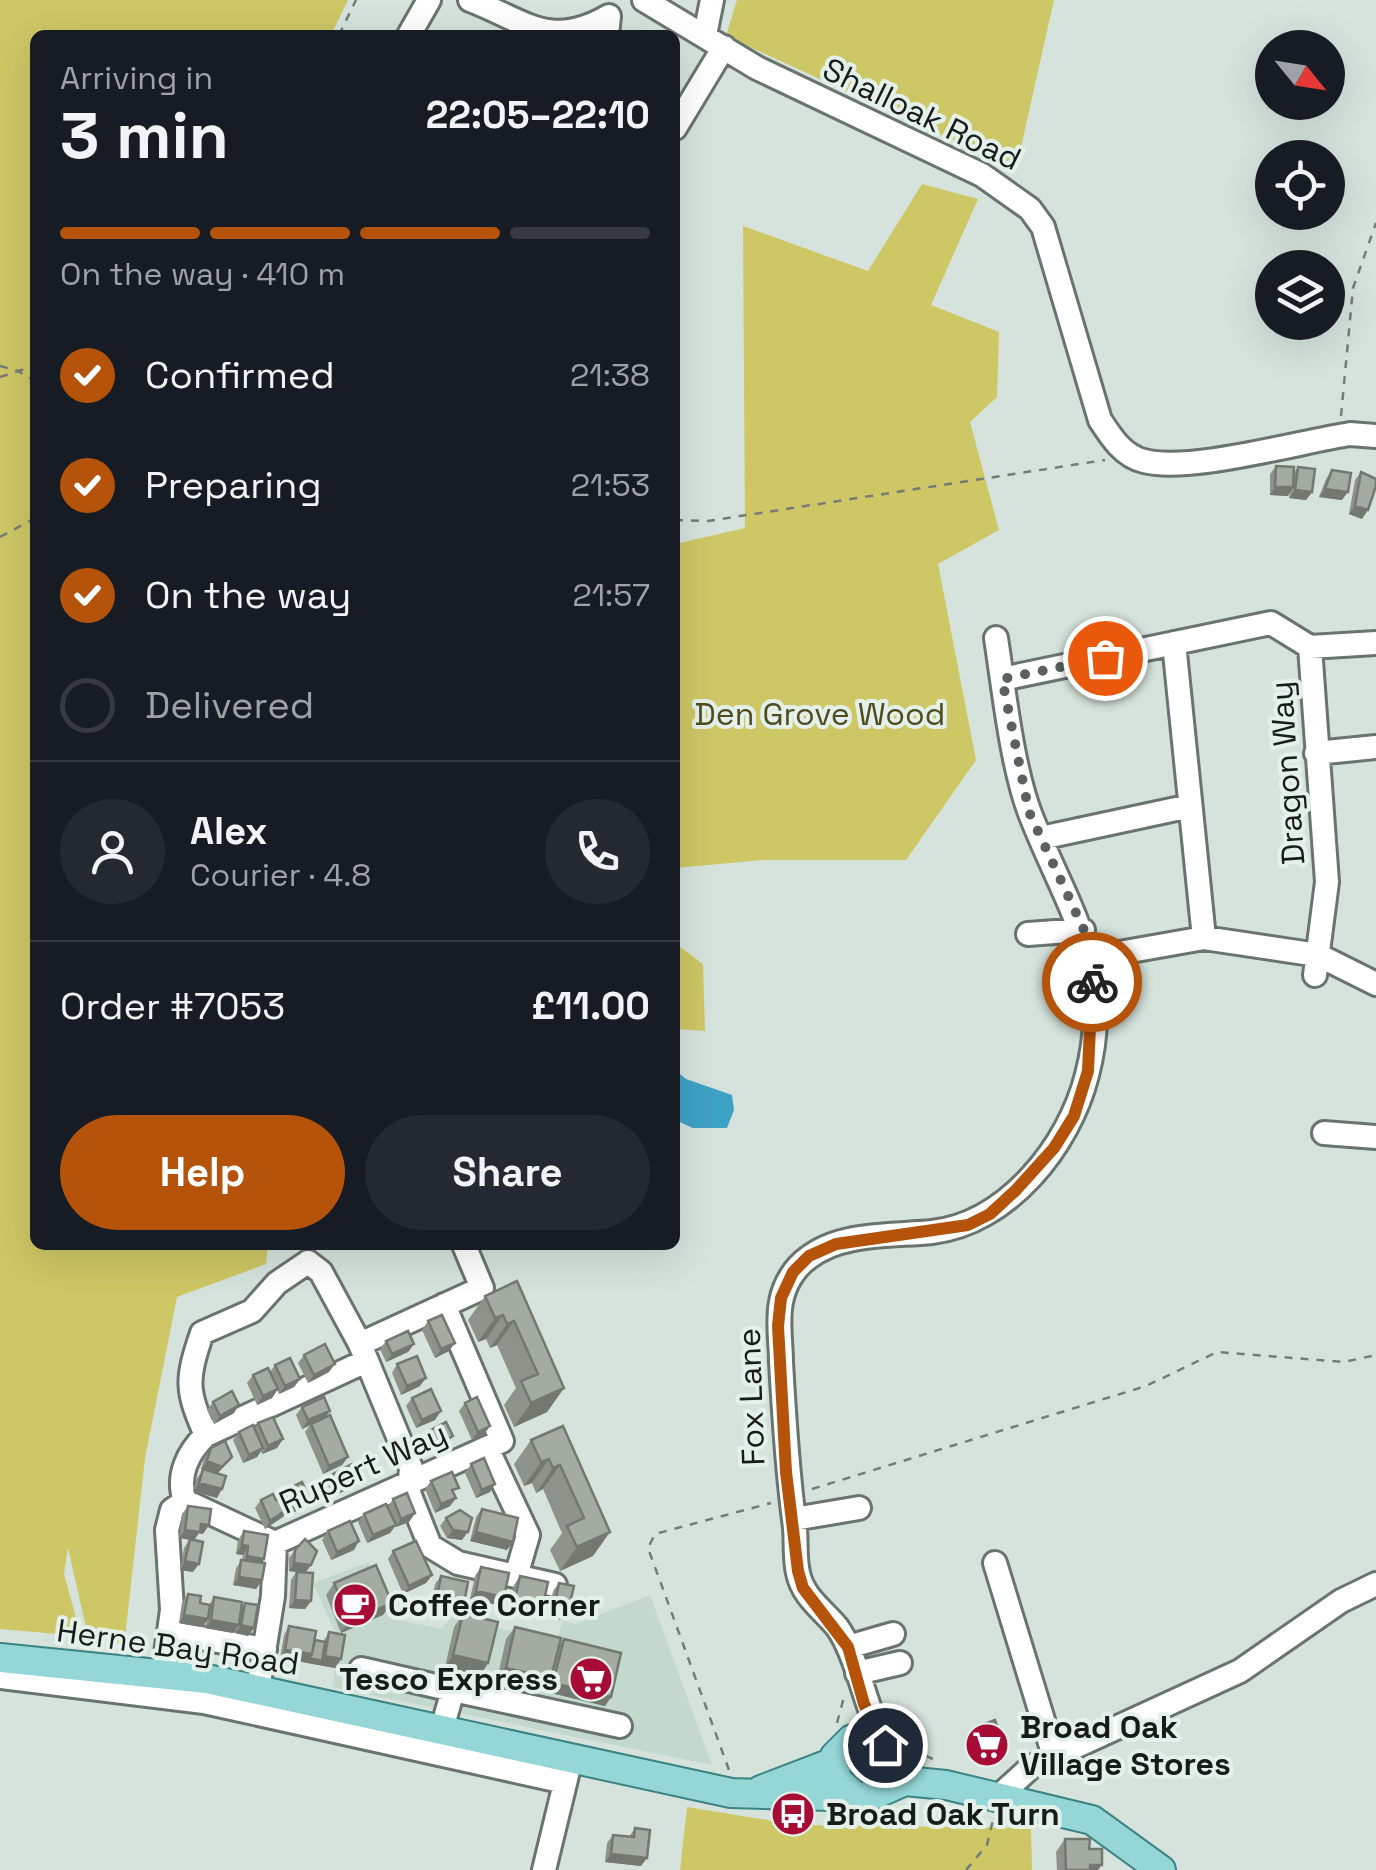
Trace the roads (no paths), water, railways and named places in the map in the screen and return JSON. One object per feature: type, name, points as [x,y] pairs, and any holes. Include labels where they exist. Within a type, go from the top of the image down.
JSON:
[{"type":"main road","name":"Herne Bay Road","points":[[0,1658],[163,1675],[206,1691],[258,1689],[442,1732],[568,1772],[737,1782],[863,1796],[905,1781],[944,1774]]},
{"type":"main road","points":[[860,1737],[894,1747],[892,1777],[863,1796],[836,1779],[835,1759],[845,1743],[860,1737]]},
{"type":"main road","name":"Herne Bay Road","points":[[894,1747],[997,1798],[1092,1820],[1160,1870]]},
{"type":"main road","points":[[737,1782],[835,1759]]},
{"type":"street","points":[[412,30],[430,0]]},
{"type":"street","points":[[470,0],[538,30]]},
{"type":"street","points":[[608,25],[628,0]]},
{"type":"street","name":"Shalloak Road","points":[[644,0],[830,105],[982,175],[1030,209],[1043,227],[1100,420],[1118,447],[1142,461],[1176,464],[1350,434],[1376,436]]},
{"type":"street","points":[[680,117],[714,41],[712,0]]},
{"type":"street","name":"Dragon Way","points":[[1002,679],[1271,623],[1310,647],[1328,882],[1317,965]]},
{"type":"street","name":"Fox Lane","points":[[894,1747],[858,1681],[848,1647],[803,1588],[792,1508],[778,1326],[781,1298],[793,1272],[832,1233],[870,1245],[971,1234],[1054,1148],[1074,1116],[1088,1071],[1092,958],[1084,930],[1029,812],[996,638]]},
{"type":"street","points":[[1174,643],[1204,938]]},
{"type":"street","points":[[1310,647],[1376,643]]},
{"type":"street","points":[[1316,753],[1376,747]]},
{"type":"street","points":[[1041,838],[1190,806]]},
{"type":"street","points":[[1028,934],[1084,930]]},
{"type":"street","points":[[1092,958],[1204,938],[1317,965],[1376,984]]},
{"type":"street","points":[[1324,1134],[1376,1137]]},
{"type":"street","points":[[275,1543],[185,1501],[181,1488],[192,1448],[206,1435],[482,1288],[466,1250]]},
{"type":"street","points":[[206,1435],[189,1396],[192,1363],[202,1332],[252,1311],[308,1254],[322,1272],[363,1352],[411,1468],[409,1493],[436,1554],[555,1585]]},
{"type":"street","points":[[444,1305],[528,1535],[516,1576]]},
{"type":"street","name":"Rupert Way","points":[[258,1689],[266,1648],[275,1543],[494,1444]]},
{"type":"street","points":[[163,1675],[172,1610],[167,1530],[172,1510],[185,1501]]},
{"type":"street","points":[[792,1508],[859,1508]]},
{"type":"street","points":[[994,1563],[1054,1756]]},
{"type":"street","points":[[997,1798],[1031,1767],[1240,1670],[1341,1601],[1376,1584]]},
{"type":"street","points":[[177,1634],[266,1648]]},
{"type":"street","points":[[848,1647],[892,1634]]},
{"type":"street","points":[[835,1759],[858,1681],[900,1662]]},
{"type":"street","points":[[361,1670],[620,1726]]},
{"type":"street","points":[[0,1677],[206,1691],[568,1772],[544,1870]]},
{"type":"street","points":[[442,1732],[453,1690]]},
{"type":"water","points":[[680,1074],[732,1095],[734,1110],[727,1128],[693,1128],[680,1122]]},
{"type":"place","name":"Coffee Corner","points":[[355,1605]]},
{"type":"place","name":"Tesco Express","points":[[591,1679]]},
{"type":"place","name":"Broad Oak Village Stores","points":[[987,1745]]},
{"type":"place","name":"Broad Oak Turn","points":[[793,1814]]},
{"type":"park label","name":"Den Grove Wood","points":[[820,714]]}]
